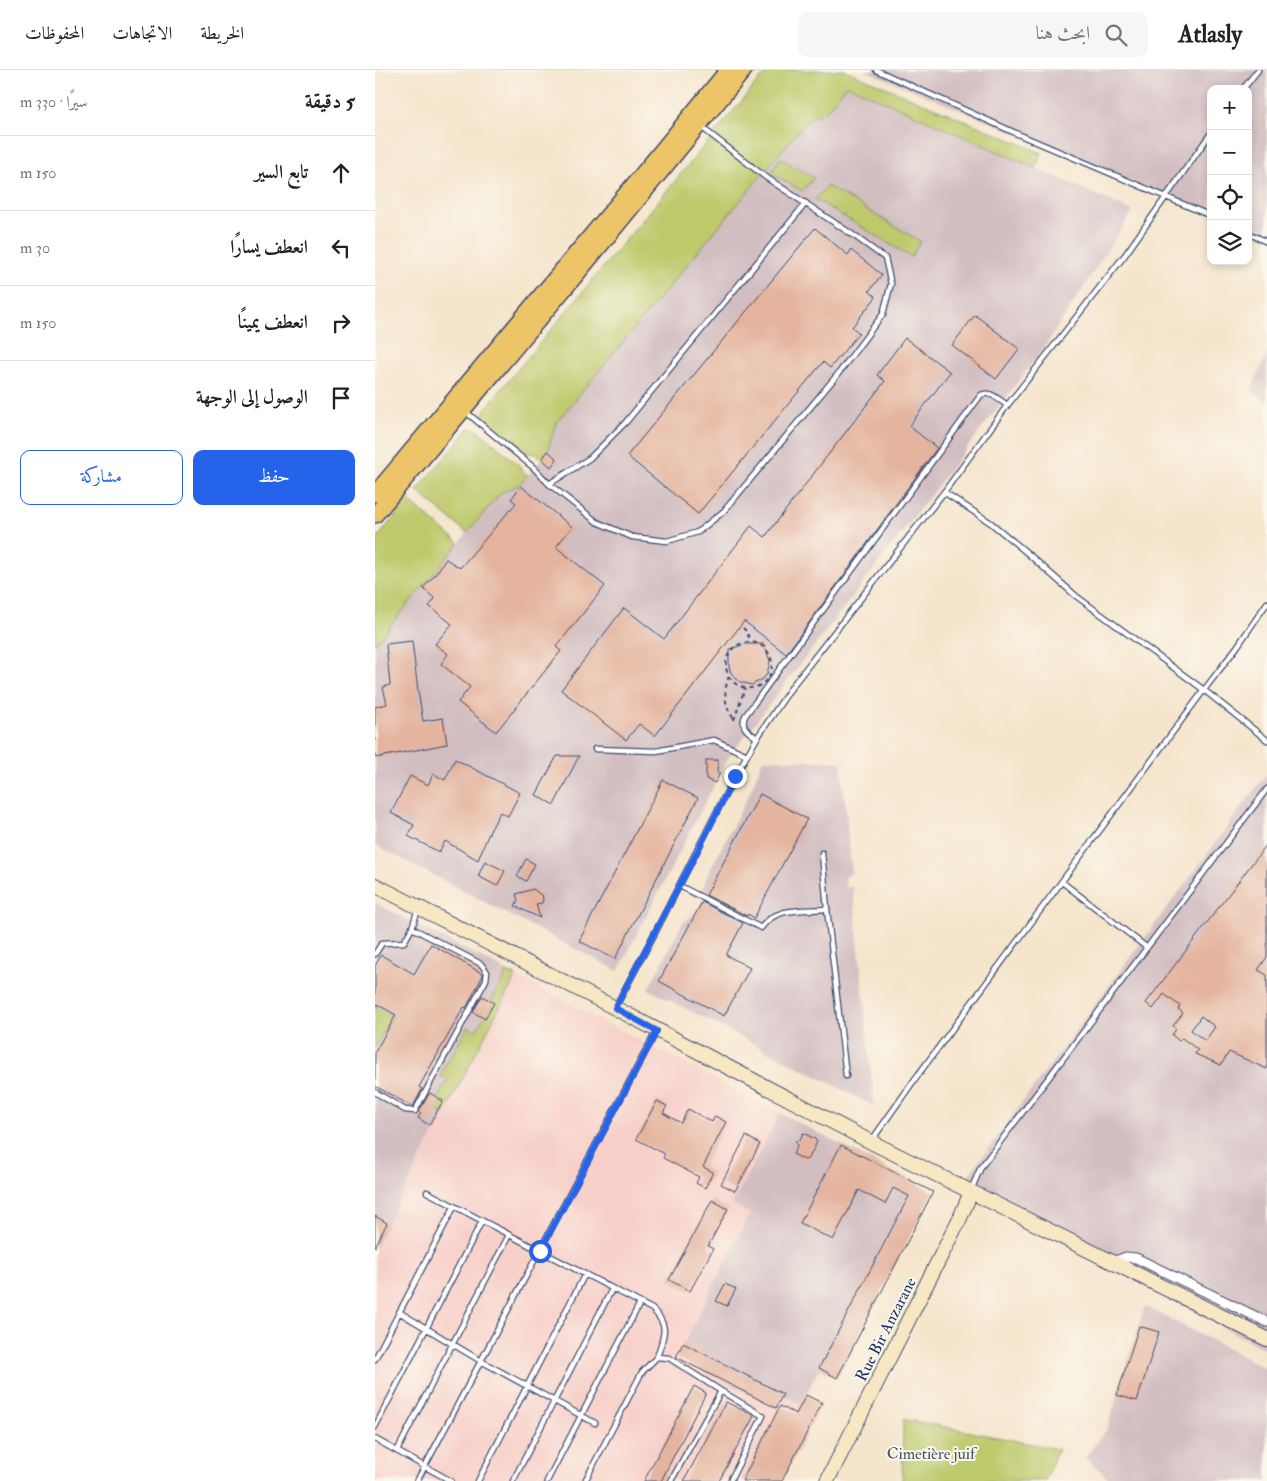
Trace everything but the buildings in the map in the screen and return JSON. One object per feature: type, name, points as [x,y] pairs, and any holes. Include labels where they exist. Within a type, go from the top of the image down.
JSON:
[{"type":"main road","points":[[375,494],[728,70]]},
{"type":"main road","points":[[375,515],[744,70]]},
{"type":"street","points":[[375,885],[871,1142],[1267,1339]]},
{"type":"street","name":"Rue Bir Anzarane","points":[[827,1481],[961,1218],[971,1192]]},
{"type":"street","points":[[1113,1262],[1126,1257],[1137,1258],[1267,1322]]},
{"type":"lane","points":[[877,70],[1020,135],[1207,214]]},
{"type":"lane","points":[[1246,85],[1258,70]]},
{"type":"lane","points":[[463,409],[534,468],[549,484],[597,522],[632,536],[667,541],[698,532],[724,511],[838,374],[883,314],[891,284],[885,258],[764,176],[699,126]]},
{"type":"lane","points":[[615,1008],[747,755],[793,685],[944,492],[1007,405],[1125,255],[1207,139]]},
{"type":"lane","points":[[549,484],[590,458],[626,422],[806,203]]},
{"type":"lane","points":[[1252,235],[1267,242]]},
{"type":"lane","points":[[757,738],[743,726],[745,716],[981,396],[985,393],[990,394],[1007,405]]},
{"type":"lane","points":[[944,492],[991,523],[1076,596],[1204,690],[1267,740]]},
{"type":"lane","points":[[871,1142],[915,1079],[1237,647],[1267,603]]},
{"type":"lane","points":[[595,749],[656,751],[714,740],[747,755]]},
{"type":"lane","points":[[971,1192],[981,1167],[1267,788]]},
{"type":"lane","points":[[822,853],[846,1076]]},
{"type":"lane","points":[[1062,882],[1146,947]]},
{"type":"lane","points":[[680,886],[761,928],[772,916],[781,912],[827,909]]},
{"type":"lane","points":[[375,954],[383,943],[404,942],[412,928],[419,908]]},
{"type":"lane","points":[[375,1092],[405,1110],[415,1111],[486,980],[487,972],[481,964],[412,928]]},
{"type":"lane","points":[[417,1481],[657,1031]]},
{"type":"lane","points":[[427,1192],[652,1308],[661,1318],[664,1327],[657,1357],[642,1372],[585,1481]]},
{"type":"lane","points":[[375,1359],[454,1207]]},
{"type":"lane","points":[[375,1427],[482,1221]]},
{"type":"lane","points":[[397,1451],[509,1235]]},
{"type":"lane","points":[[478,1481],[585,1274]]},
{"type":"lane","points":[[513,1481],[612,1288]]},
{"type":"lane","points":[[547,1481],[640,1303]]},
{"type":"lane","points":[[399,1312],[481,1361],[595,1424]]},
{"type":"lane","points":[[657,1357],[669,1358],[763,1416],[730,1481]]},
{"type":"lane","points":[[671,1481],[721,1391]]},
{"type":"lane","points":[[375,1439],[451,1481]]},
{"type":"path","points":[[743,628],[751,642]]},
{"type":"path","points":[[743,642],[751,642],[763,646],[768,651],[771,657],[772,671],[769,677],[759,686],[745,688],[729,676],[726,668],[727,660],[735,646],[743,642]]},
{"type":"path","points":[[729,676],[725,695],[727,707],[734,720],[743,726]]},
{"type":"path","points":[[734,720],[745,688]]},
{"type":"shaded area","points":[[864,70],[1267,70],[1267,239],[1252,232],[1252,85],[1207,85],[1207,212]]},
{"type":"shaded area","points":[[847,85],[1133,211],[1044,348],[728,758],[618,971],[375,845],[375,644],[501,493],[521,484],[548,451],[556,423],[808,119],[826,111]]},
{"type":"shaded area","points":[[1267,354],[1267,402],[1251,390]]},
{"type":"shaded area","points":[[763,759],[841,762],[852,873],[845,877],[846,887],[853,887],[874,1106],[648,989],[682,924],[697,911],[707,893],[703,890],[706,878],[750,792]]},
{"type":"shaded area","points":[[1267,773],[1267,1350],[959,1188]]},
{"type":"shaded area","points":[[375,903],[516,976],[375,1247]]},
{"type":"shaded area","points":[[516,976],[780,1113],[733,1204],[751,1213],[684,1342],[801,1404],[761,1481],[375,1481],[375,1247]]},
{"type":"shaded area","points":[[780,1113],[915,1183],[801,1404],[684,1343],[750,1214],[732,1204]]},
{"type":"shaded area","points":[[1145,1306],[1267,1369],[1267,1481],[1111,1481],[1085,1457],[1107,1429]]},
{"type":"green space","points":[[777,70],[845,70],[1042,153],[1035,168],[847,85],[826,111],[808,119],[556,423],[548,451],[542,459],[536,454],[527,453],[485,418],[483,415],[485,409],[760,79],[768,73]]},
{"type":"green space","points":[[780,158],[814,178],[802,191],[771,173]]},
{"type":"green space","points":[[827,186],[920,241],[911,257],[815,199]]},
{"type":"green space","points":[[469,428],[476,429],[518,464],[522,471],[528,475],[520,484],[501,493],[467,533],[417,491]]},
{"type":"green space","points":[[408,500],[459,543],[375,644],[375,541]]},
{"type":"green space","points":[[507,972],[516,976],[444,1114],[437,1111],[443,1101],[438,1097],[448,1080],[440,1075],[468,1026],[476,1031],[483,1018],[485,1019],[494,1003],[491,1002]]},
{"type":"green space","points":[[375,1006],[393,1016],[375,1047]]},
{"type":"green space","name":"Cimetière juif","points":[[903,1419],[1058,1449],[1045,1481],[902,1481]]},
{"type":"route","points":[[540,1251],[657,1031],[615,1008],[735,776]]}]
